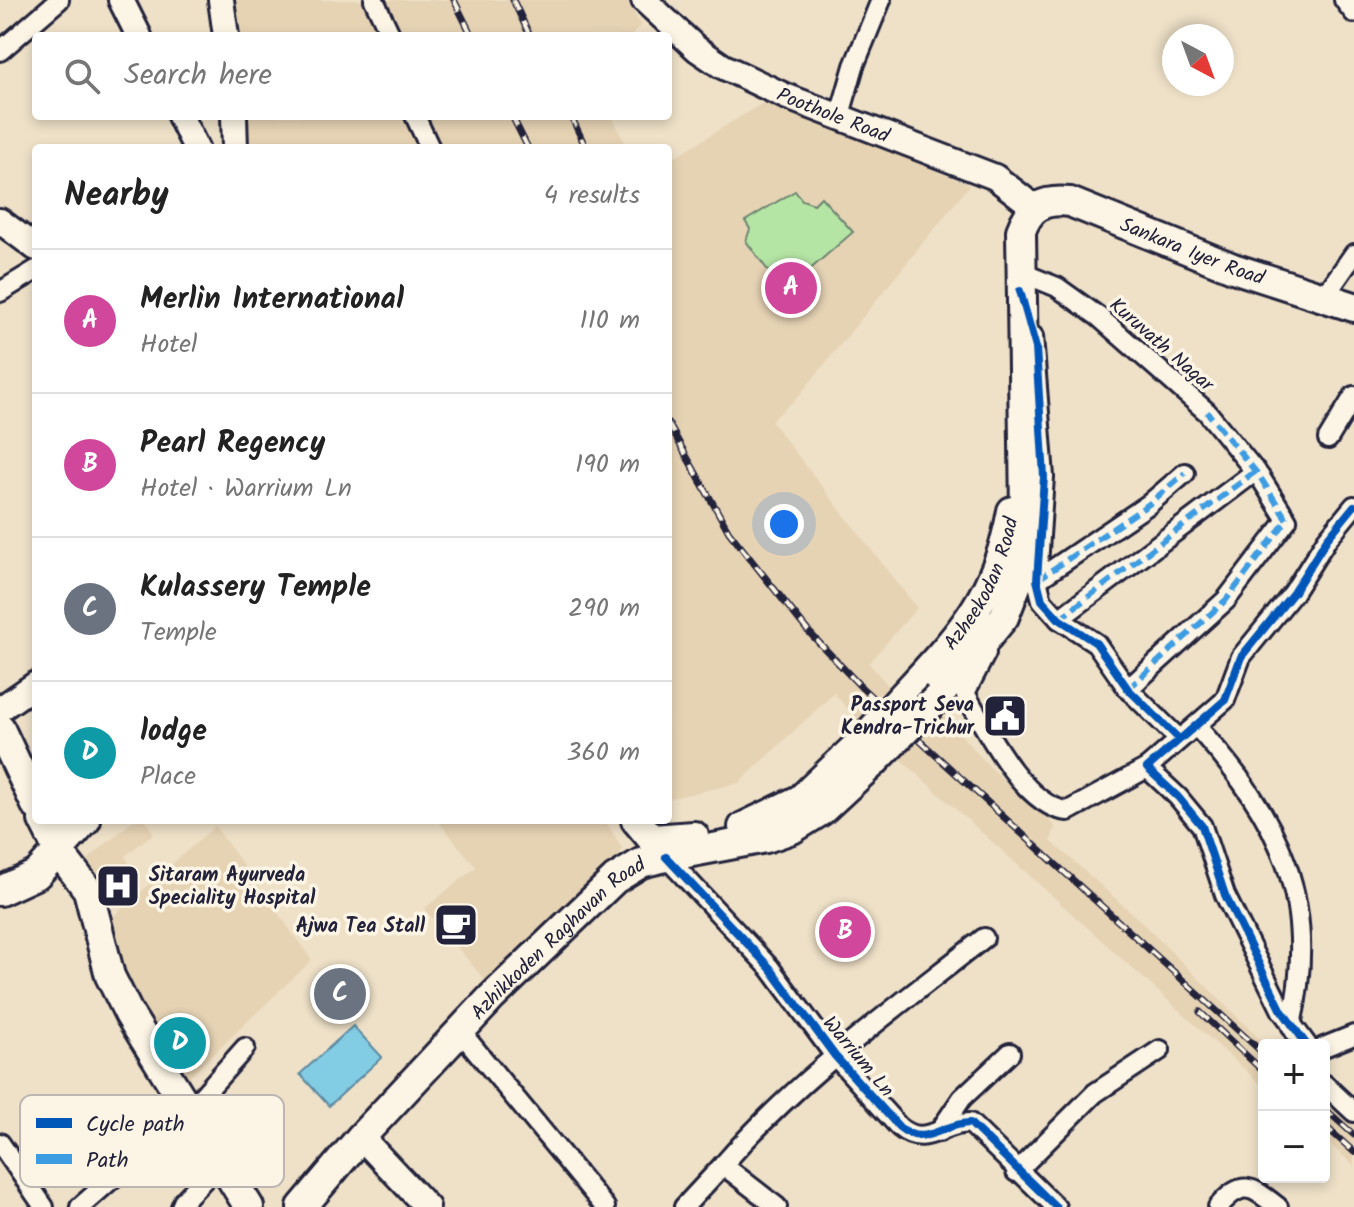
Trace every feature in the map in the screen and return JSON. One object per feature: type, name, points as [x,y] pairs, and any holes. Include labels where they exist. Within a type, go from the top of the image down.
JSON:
[{"type":"main road","name":"Sankara Iyer Road","points":[[1034,207],[1052,200],[1070,202],[1233,268],[1354,307]]},
{"type":"main road","name":"Azheekodan Road","points":[[868,752],[938,697],[1004,617],[1020,576],[1024,546],[1021,231],[1034,207]]},
{"type":"main road","name":"Azheekodan Road","points":[[868,752],[901,698],[954,641],[988,592],[1006,542],[1023,448]]},
{"type":"main road","points":[[0,729],[32,797]]},
{"type":"main road","name":"Azhikkoden Raghavan Road","points":[[302,1207],[361,1137],[460,1031],[615,879],[641,863],[645,831],[766,838],[792,829],[821,811],[868,752]]},
{"type":"main road","points":[[45,824],[59,852],[88,890],[116,990],[178,1095]]},
{"type":"main road","points":[[0,891],[37,874],[83,824]]},
{"type":"main road","points":[[615,879],[633,858],[645,831]]},
{"type":"main road","points":[[0,872],[59,852]]},
{"type":"main road","points":[[236,1187],[249,1207]]},
{"type":"street","points":[[0,51],[59,0]]},
{"type":"street","points":[[121,0],[137,32]]},
{"type":"street","points":[[221,0],[225,32]]},
{"type":"street","points":[[374,0],[389,32]]},
{"type":"street","name":"Poothole Road","points":[[644,0],[697,49],[722,66],[785,96],[995,177],[1034,207]]},
{"type":"street","points":[[840,115],[854,66],[881,0]]},
{"type":"street","points":[[1344,0],[1354,13]]},
{"type":"street","points":[[182,120],[194,144]]},
{"type":"street","points":[[234,120],[235,144]]},
{"type":"street","points":[[417,120],[428,144]]},
{"type":"street","points":[[0,221],[32,245]]},
{"type":"street","points":[[1324,297],[1354,254]]},
{"type":"street","points":[[0,292],[32,272]]},
{"type":"street","points":[[1020,282],[1036,348],[1044,477],[1037,580],[1042,600],[1059,619],[1096,643],[1128,689],[1178,738]]},
{"type":"street","name":"Kuruvath Nagar","points":[[1020,282],[1057,287],[1099,317],[1129,347],[1207,412],[1256,471],[1287,520],[1226,600],[1128,689]]},
{"type":"street","points":[[1328,439],[1354,396]]},
{"type":"street","points":[[1059,619],[1256,471]]},
{"type":"street","points":[[1037,580],[1149,504],[1185,473]]},
{"type":"street","points":[[1004,617],[965,693],[999,752],[1044,803],[1055,810],[1068,811],[1147,768],[1225,700],[1241,657],[1293,593],[1327,539],[1354,506]]},
{"type":"street","points":[[0,709],[32,687]]},
{"type":"street","points":[[1196,726],[1247,790],[1292,874],[1300,909],[1303,953],[1291,1025]]},
{"type":"street","points":[[1147,768],[1178,797],[1202,826],[1225,895],[1300,1039]]},
{"type":"street","name":"Warrium Ln","points":[[645,831],[770,968],[835,1056],[909,1136],[938,1134],[959,1123],[970,1123],[1016,1172],[1056,1207]]},
{"type":"street","points":[[684,1207],[761,1121],[835,1056],[984,938]]},
{"type":"street","points":[[460,1031],[605,1207]]},
{"type":"street","points":[[1330,1045],[1354,1035]]},
{"type":"street","points":[[203,1095],[245,1048]]},
{"type":"street","points":[[1016,1172],[1095,1093],[1160,1050]]},
{"type":"street","points":[[938,1134],[962,1098],[1010,1053]]},
{"type":"street","points":[[1330,1090],[1354,1112]]},
{"type":"street","points":[[361,1137],[427,1207]]},
{"type":"street","points":[[0,1143],[20,1172]]},
{"type":"street","points":[[723,1165],[777,1207]]},
{"type":"street","points":[[30,1187],[44,1207]]},
{"type":"street","points":[[80,1207],[103,1187]]},
{"type":"street","points":[[181,1207],[197,1187]]},
{"type":"street","points":[[1218,1207],[1235,1190],[1245,1187],[1278,1207]]},
{"type":"shaded area","points":[[233,0],[627,0],[641,25],[635,32],[237,32]]},
{"type":"shaded area","points":[[766,101],[970,185],[798,397],[771,421],[917,608],[869,663],[904,705],[921,690],[988,765],[1055,826],[1051,841],[1133,914],[1260,1039],[1258,1082],[858,721],[834,693],[739,783],[672,798],[672,159]]},
{"type":"shaded area","points":[[243,120],[614,120],[625,144],[246,144]]},
{"type":"shaded area","points":[[129,824],[148,824],[154,833],[125,856],[139,880],[115,899],[87,860]]},
{"type":"shaded area","points":[[440,824],[607,824],[622,848],[617,862],[490,986],[424,909],[476,867]]},
{"type":"shaded area","points":[[215,826],[312,960],[183,1083],[156,1039],[121,963],[110,919]]},
{"type":"shaded area","points":[[1330,1100],[1354,1121],[1354,1166],[1330,1144]]},
{"type":"green space","points":[[795,191],[802,200],[814,204],[821,197],[853,232],[784,292],[746,241],[750,229],[745,221]]},
{"type":"water","points":[[353,1026],[382,1057],[329,1106],[300,1074]]},
{"type":"railway","points":[[454,0],[470,32]]},
{"type":"railway","points":[[513,0],[528,32]]},
{"type":"railway","points":[[514,120],[526,144]]},
{"type":"railway","points":[[573,120],[584,144]]},
{"type":"railway","points":[[672,430],[729,532],[807,630],[862,688],[1258,1049]]},
{"type":"railway","points":[[1200,1012],[1258,1066]]},
{"type":"railway","points":[[1327,1111],[1354,1135]]},
{"type":"railway","points":[[1330,1130],[1354,1152]]},
{"type":"marked path","points":[[1128,689],[1226,600],[1287,520],[1260,477],[1207,412]]},
{"type":"marked path","points":[[1059,619],[1256,471]]},
{"type":"marked path","points":[[1037,580],[1149,504],[1185,473]]},
{"type":"cycle path","points":[[1020,291],[1036,348],[1044,477],[1037,580],[1042,600],[1059,619],[1096,643],[1128,689],[1178,738]]},
{"type":"cycle path","points":[[1303,1039],[1282,1011],[1225,895],[1202,826],[1178,797],[1147,768],[1225,700],[1241,657],[1293,593],[1327,539],[1354,506]]},
{"type":"cycle path","points":[[666,857],[770,968],[835,1056],[899,1127],[917,1136],[970,1123],[1056,1207]]},
{"type":"place","name":"Merlin International","points":[[791,288]]},
{"type":"place","name":"Passport Seva Kendra-Trichur","points":[[1005,716]]},
{"type":"place","name":"Sitaram Ayurveda Speciality Hospital","points":[[118,886]]},
{"type":"place","name":"Ajwa Tea Stall","points":[[456,925]]},
{"type":"place","name":"Pearl Regency","points":[[845,932]]},
{"type":"place","name":"Kulassery Temple","points":[[340,994]]},
{"type":"place","name":"lodge","points":[[180,1043]]}]
